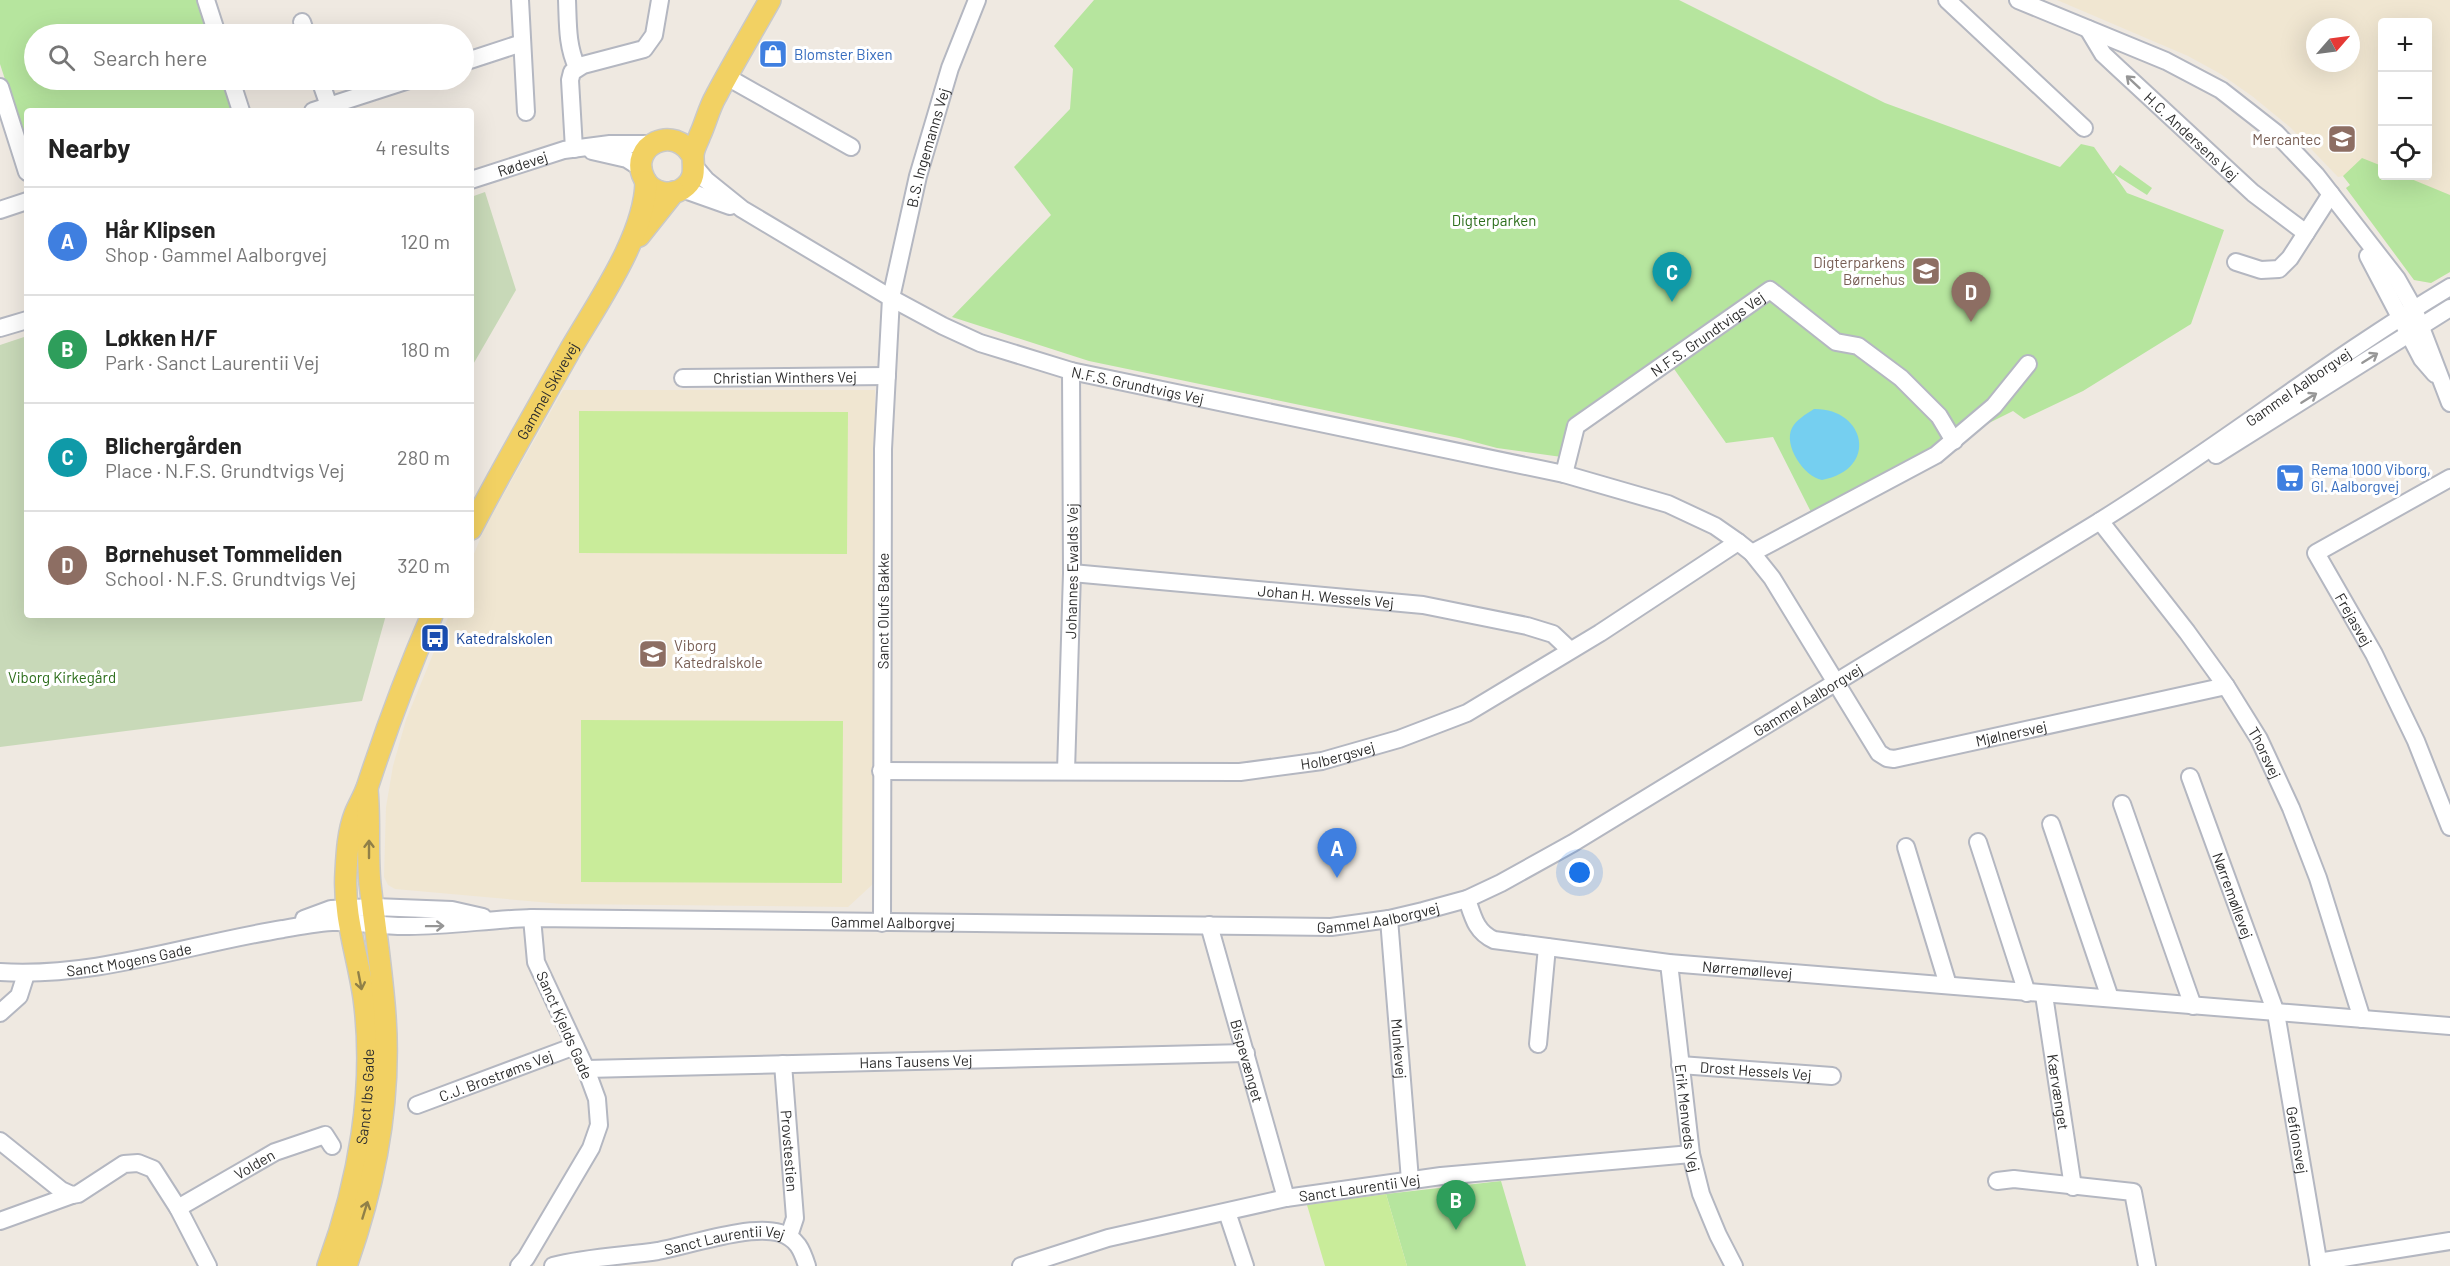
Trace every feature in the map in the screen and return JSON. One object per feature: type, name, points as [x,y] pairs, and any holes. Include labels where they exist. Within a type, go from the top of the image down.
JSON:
[{"type":"main road","points":[[694,162],[686,145],[673,139],[652,144],[642,157],[644,175],[658,191],[678,191],[691,180],[694,162],[715,98],[770,0]]},
{"type":"main road","points":[[673,139],[687,129],[715,98]]},
{"type":"main road","name":"Gammel Skivevej","points":[[474,523],[625,253],[645,201],[644,175]]},
{"type":"main road","name":"Gammel Skivevej","points":[[625,253],[678,191]]},
{"type":"main road","points":[[349,915],[345,888],[347,852],[354,816],[367,788],[382,738],[431,618]]},
{"type":"main road","points":[[367,788],[370,819],[368,849],[375,916]]},
{"type":"main road","name":"Sanct Ibs Gade","points":[[328,1266],[350,1195],[366,1093],[367,1046],[364,998],[349,915]]},
{"type":"main road","name":"Sanct Ibs Gade","points":[[346,1266],[368,1199],[379,1149],[385,1094],[385,1016],[375,916]]},
{"type":"street","points":[[206,0],[214,24]]},
{"type":"street","points":[[520,0],[526,112]]},
{"type":"street","points":[[567,0],[568,37],[572,56],[578,68]]},
{"type":"street","points":[[574,149],[570,80],[572,72],[578,68],[644,49],[654,35],[660,0]]},
{"type":"street","name":"B.S. Ingemanns Vej","points":[[891,298],[918,176],[950,68],[977,0]]},
{"type":"street","points":[[1947,0],[2084,128]]},
{"type":"street","points":[[2018,0],[2166,61],[2221,90],[2276,133],[2316,175],[2397,279],[2415,330],[2450,403]]},
{"type":"street","name":"H.C. Andersens Vej","points":[[2088,29],[2103,54],[2253,193],[2306,233]]},
{"type":"street","points":[[474,59],[522,43]]},
{"type":"street","points":[[727,77],[851,147]]},
{"type":"street","points":[[0,87],[24,163]]},
{"type":"street","points":[[234,90],[240,108]]},
{"type":"street","points":[[320,90],[321,108],[378,90]]},
{"type":"street","name":"Rødevej","points":[[474,179],[554,153],[574,149],[610,144],[652,144]]},
{"type":"street","name":"Rødevej","points":[[574,149],[627,159],[644,175]]},
{"type":"street","name":"N.F.S. Grundtvigs Vej","points":[[694,162],[702,177],[742,209],[891,298],[980,343],[1071,371],[1564,474],[1668,504],[1715,526],[1752,553],[1772,578],[1837,682]]},
{"type":"street","name":"N.F.S. Grundtvigs Vej","points":[[678,191],[742,209]]},
{"type":"street","points":[[2236,262],[2261,270],[2279,269],[2290,258],[2331,194]]},
{"type":"street","points":[[0,210],[24,202]]},
{"type":"street","name":"Gammel Aalborgvej","points":[[349,915],[375,916],[452,910],[492,919],[1331,927],[1389,920],[1467,899],[1573,843],[2150,490],[2199,453],[2450,287]]},
{"type":"street","name":"N.F.S. Grundtvigs Vej","points":[[1564,474],[1576,426],[1770,290],[1836,342],[1858,346],[1901,378],[1939,416],[1954,441]]},
{"type":"street","name":"Sanct Olufs Bakke","points":[[882,923],[883,449],[891,298]]},
{"type":"street","name":"Gammel Aalborgvej","points":[[2150,490],[2195,468],[2450,308]]},
{"type":"street","points":[[0,328],[24,321]]},
{"type":"street","points":[[1752,553],[1936,454],[1994,406],[2028,364]]},
{"type":"street","name":"Johannes Ewalds Vej","points":[[1066,771],[1072,573],[1071,371]]},
{"type":"street","name":"Christian Winthers Vej","points":[[683,378],[887,376]]},
{"type":"street","name":"Frejasvej","points":[[2450,478],[2316,553],[2374,654],[2416,741],[2450,827]]},
{"type":"street","name":"Thorsvej","points":[[2100,521],[2187,632],[2226,686],[2259,739],[2291,808],[2318,878],[2362,1019]]},
{"type":"street","name":"Holbergsvej","points":[[881,771],[1240,772],[1322,761],[1399,739],[1467,713],[1738,542]]},
{"type":"street","name":"Johan H. Wessels Vej","points":[[1072,573],[1423,605],[1527,626],[1553,634],[1570,650]]},
{"type":"street","name":"Mjølnersvej","points":[[1837,682],[1879,753],[1894,759],[2226,686]]},
{"type":"street","name":"Nørremøllevej","points":[[2190,777],[2276,1013]]},
{"type":"street","points":[[2122,804],[2193,1006]]},
{"type":"street","points":[[2051,824],[2110,998]]},
{"type":"street","points":[[1978,842],[2026,993]]},
{"type":"street","points":[[1906,848],[1948,985]]},
{"type":"street","name":"Nørremøllevej","points":[[1467,899],[1476,926],[1485,936],[1494,940],[1669,963],[2450,1026]]},
{"type":"street","name":"Sanct Mogens Gade","points":[[0,972],[48,973],[136,959],[281,929],[331,909],[349,915]]},
{"type":"street","name":"Sanct Kjelds Gade","points":[[526,1263],[591,1148],[599,1125],[597,1099],[586,1069],[536,962],[532,918]]},
{"type":"street","name":"Munkevej","points":[[1389,920],[1410,1180]]},
{"type":"street","name":"Bispevænget","points":[[1209,925],[1286,1198]]},
{"type":"street","points":[[1539,1044],[1547,946]]},
{"type":"street","name":"Erik Menveds Vej","points":[[1669,963],[1691,1154],[1701,1194],[1734,1266]]},
{"type":"street","points":[[0,1013],[19,996],[26,974]]},
{"type":"street","name":"Kærvænget","points":[[2044,995],[2073,1187]]},
{"type":"street","name":"Gefionsvej","points":[[2276,1013],[2319,1264]]},
{"type":"street","name":"C.J. Brostrøms Vej","points":[[417,1105],[575,1046]]},
{"type":"street","name":"Hans Tausens Vej","points":[[586,1069],[1246,1053]]},
{"type":"street","name":"Provstestien","points":[[783,1064],[795,1218],[789,1236]]},
{"type":"street","name":"Drost Hessels Vej","points":[[1680,1065],[1832,1076]]},
{"type":"street","name":"Volden","points":[[178,1208],[275,1152],[325,1135],[332,1146]]},
{"type":"street","points":[[0,1141],[61,1190],[72,1195]]},
{"type":"street","name":"Sanct Laurentii Vej","points":[[1032,1264],[1108,1238],[1286,1198],[1410,1180],[1691,1154]]},
{"type":"street","points":[[0,1221],[78,1194],[124,1164],[138,1163],[153,1168],[178,1208],[208,1266]]},
{"type":"street","points":[[1996,1181],[2014,1179],[2133,1192],[2147,1266]]},
{"type":"street","points":[[1227,1212],[1245,1266]]},
{"type":"street","name":"Sanct Laurentii Vej","points":[[553,1266],[660,1250],[734,1234],[766,1231],[789,1236],[802,1250],[807,1266]]},
{"type":"street","points":[[2319,1264],[2450,1241]]},
{"type":"shaded area","name":"Mercantec","points":[[2057,0],[2450,0],[2450,272],[2431,283],[2414,280],[2346,188],[2350,185],[2343,176],[2338,177],[2291,128],[2219,73],[2188,56]]},
{"type":"shaded area","name":"Viborg Katedralskole","points":[[563,390],[875,390],[873,884],[848,907],[562,904],[395,889],[388,885],[384,877],[386,807],[393,766],[406,720],[448,618],[474,618],[474,554],[485,527]]},
{"type":"green space","points":[[0,0],[197,0],[205,24],[24,24],[24,90],[226,90],[232,108],[24,108],[24,138],[0,64]]},
{"type":"green space","name":"Digterparken","points":[[1094,0],[1679,0],[1885,103],[2060,167],[2081,144],[2094,147],[2113,174],[2120,165],[2152,188],[2147,195],[2114,174],[2127,193],[2224,230],[2191,324],[2083,391],[2024,419],[2013,411],[1811,512],[1773,437],[1726,443],[1672,366],[1584,426],[1576,459],[1497,448],[1459,438],[1089,361],[952,317],[1051,215],[1014,167],[1070,109],[1073,69],[1054,46]]},
{"type":"green space","points":[[2362,158],[2378,164],[2378,180],[2414,180],[2450,195],[2450,272],[2431,283],[2414,280],[2346,188],[2350,185],[2343,176]]},
{"type":"green space","points":[[485,192],[516,290],[474,363],[474,196]]},
{"type":"green space","name":"Viborg Kirkegård","points":[[24,337],[24,618],[385,618],[362,701],[0,747],[0,345]]},
{"type":"green space","points":[[579,411],[848,412],[847,554],[579,553]]},
{"type":"green space","points":[[581,720],[843,721],[842,883],[581,882]]},
{"type":"green space","points":[[1501,1181],[1526,1266],[1407,1266],[1386,1194]]},
{"type":"green space","points":[[1386,1194],[1407,1266],[1325,1266],[1307,1205]]},
{"type":"water","points":[[1814,409],[1831,411],[1845,418],[1854,428],[1859,440],[1858,452],[1852,464],[1840,474],[1822,480],[1815,478],[1802,467],[1790,443],[1794,425]]},
{"type":"place","name":"Blomster Bixen","points":[[773,54]]},
{"type":"place","name":"Mercantec","points":[[2342,139]]},
{"type":"place","name":"Digterparkens Børnehus","points":[[1926,271]]},
{"type":"place","name":"Blichergården","points":[[1672,302]]},
{"type":"place","name":"Børnehuset Tommeliden","points":[[1971,322]]},
{"type":"place","name":"Rema 1000 Viborg, Gl. Aalborgvej","points":[[2290,478]]},
{"type":"place","name":"Katedralskolen","points":[[435,638]]},
{"type":"place","name":"Viborg Katedralskole","points":[[653,654]]},
{"type":"place","name":"Hår Klipsen","points":[[1337,878]]},
{"type":"place","name":"Løkken H/F","points":[[1456,1230]]}]
